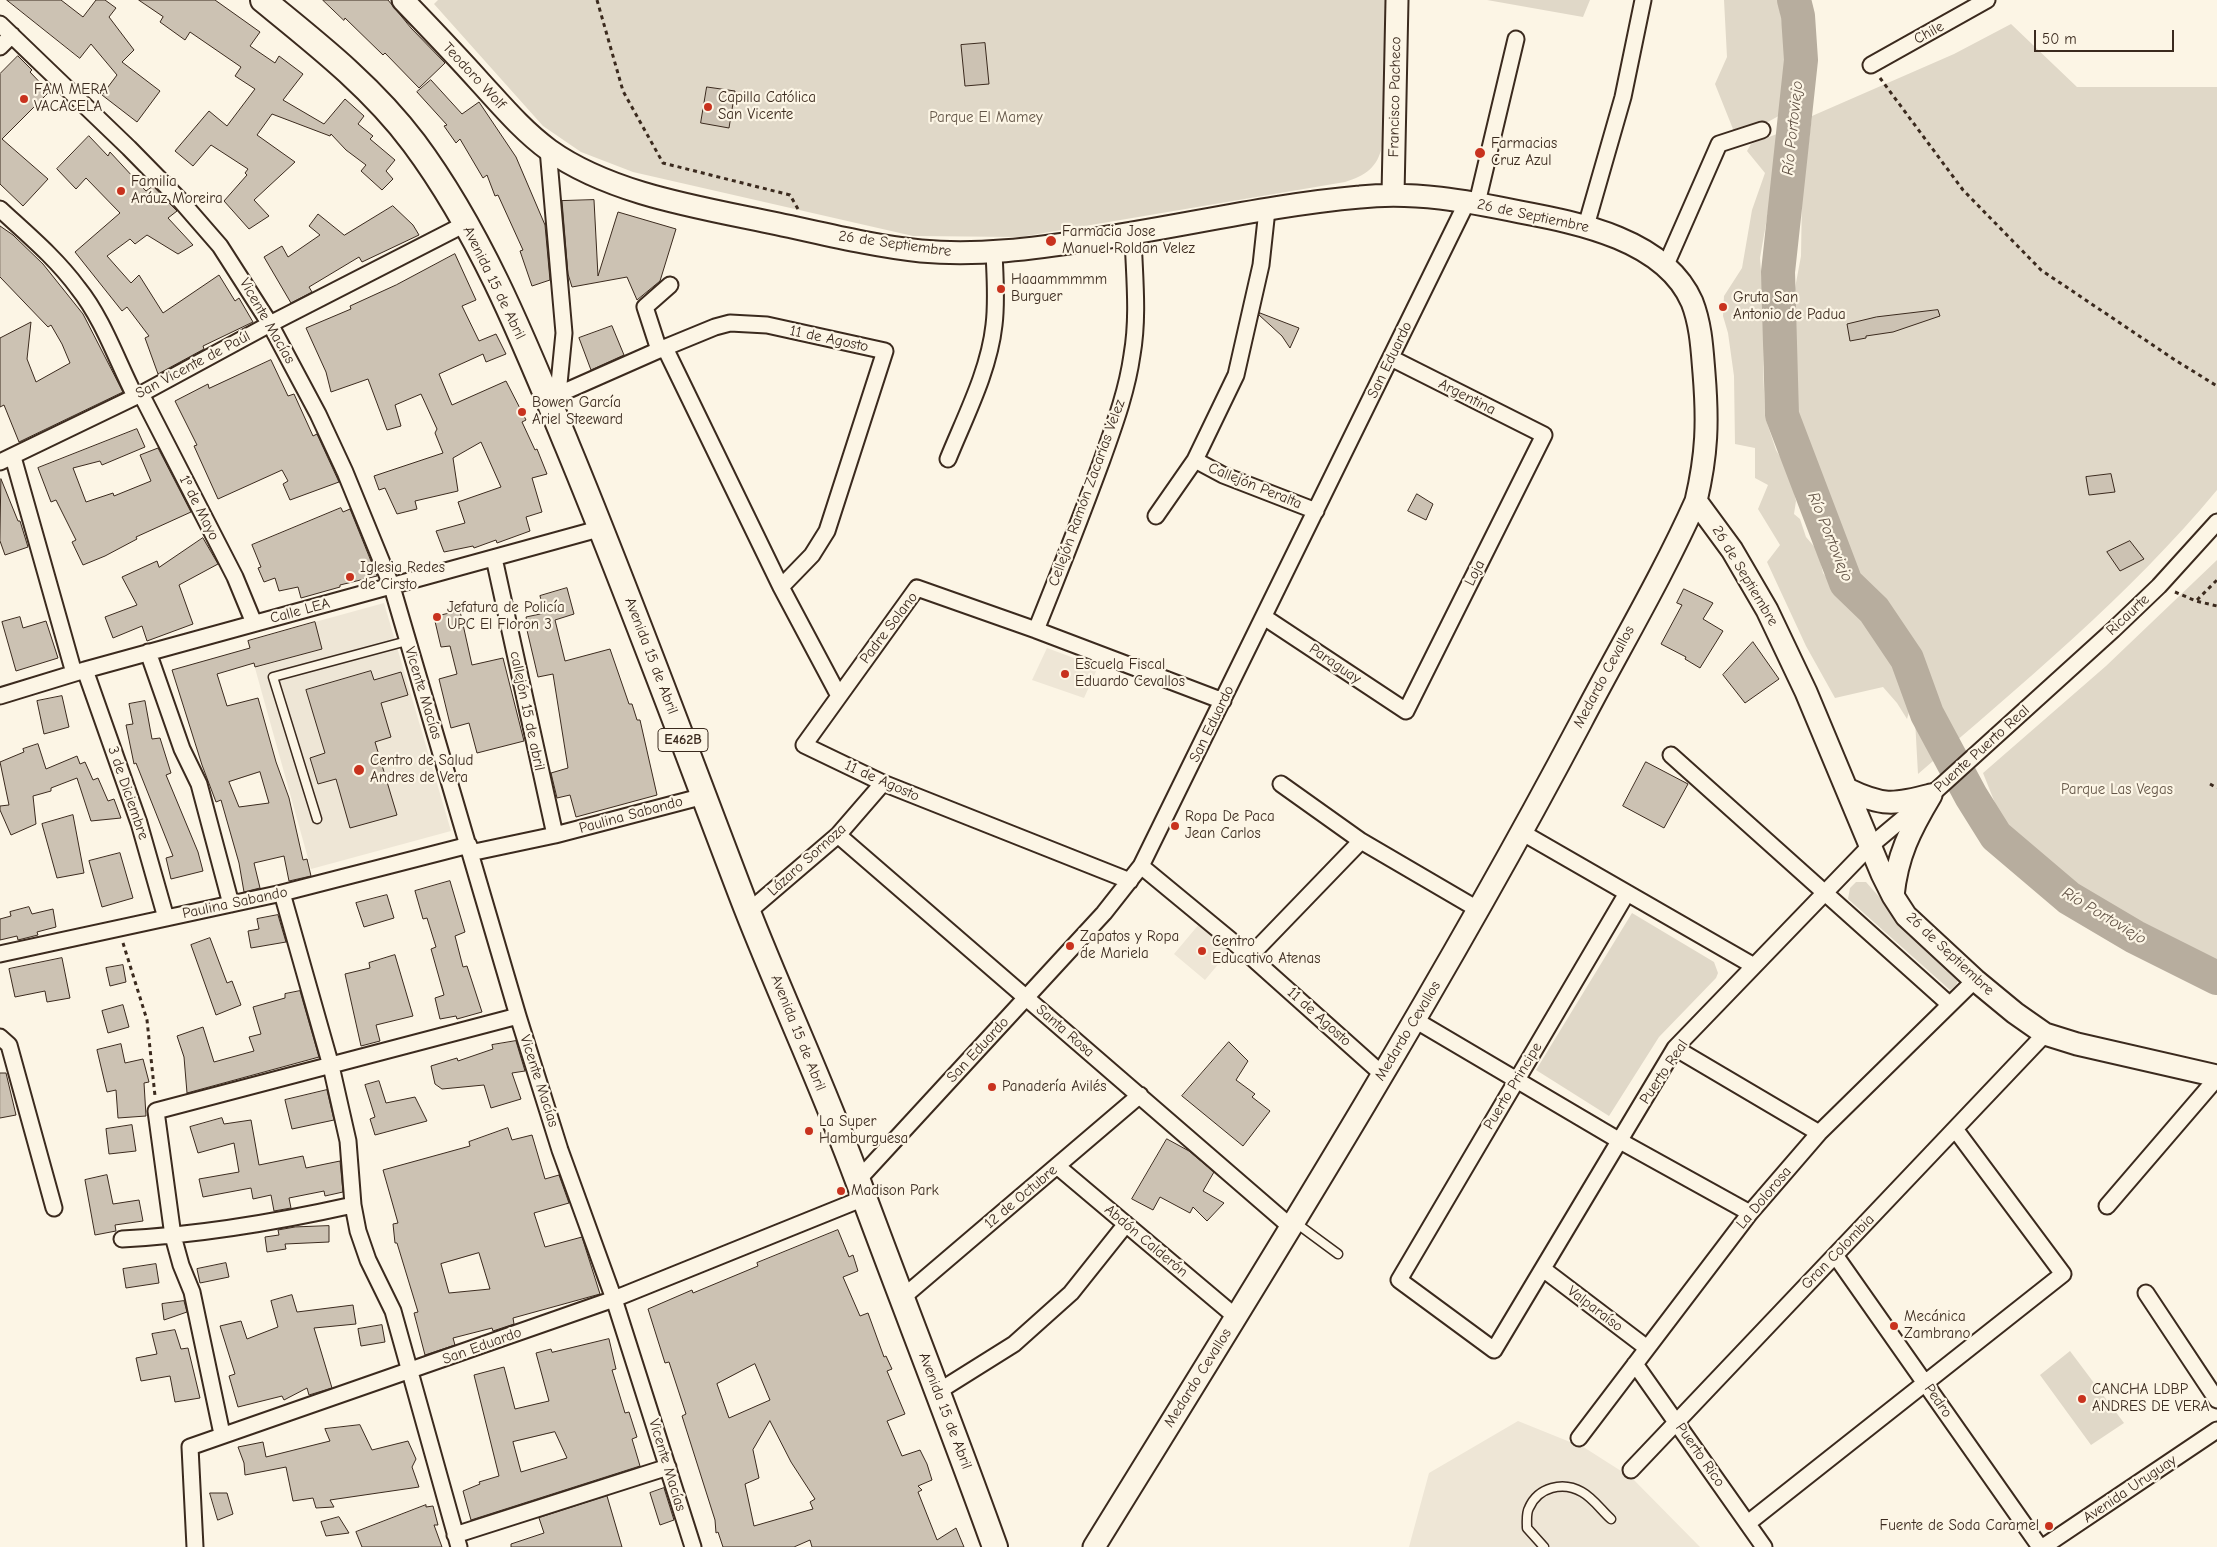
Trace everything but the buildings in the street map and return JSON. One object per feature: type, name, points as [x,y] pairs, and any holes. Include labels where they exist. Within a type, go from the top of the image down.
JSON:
[{"type":"main road","name":"Avenida 15 de Abril","points":[[263,0],[322,48],[374,95],[411,140],[444,185],[553,396],[748,912],[861,1189],[939,1390],[995,1547]]},
{"type":"street","name":"Teodoro Wolf","points":[[403,0],[524,129],[548,150]]},
{"type":"street","name":"Francisco Pacheco","points":[[1393,195],[1397,0]]},
{"type":"street","points":[[1586,226],[1623,97],[1644,0]]},
{"type":"street","name":"Chile","points":[[1871,65],[1987,0]]},
{"type":"street","name":"Vicente Macías","points":[[0,24],[67,87],[180,200],[220,246],[270,324],[318,414],[345,472],[392,587],[518,1016],[560,1150],[614,1299],[693,1547]]},
{"type":"street","points":[[0,47],[12,35]]},
{"type":"street","name":"San Eduardo","points":[[194,1547],[190,1447],[222,1434],[411,1371],[614,1299],[861,1189],[1026,998],[1104,913],[1141,866],[1224,701],[1391,358],[1472,202],[1516,39]]},
{"type":"street","points":[[1665,267],[1719,144],[1762,130]]},
{"type":"street","name":"26 de Septiembre","points":[[548,150],[578,168],[617,184],[681,202],[811,231],[915,250],[959,254],[994,252],[1132,234],[1328,200],[1393,195],[1436,197],[1472,202],[1586,226],[1630,244],[1665,267],[1687,293],[1696,313],[1700,332],[1708,430],[1696,501],[1732,550],[1767,610],[1789,654],[1847,789],[1869,847],[1892,896],[1906,916],[1975,980],[2015,1013],[2045,1034],[2077,1044],[2217,1077]]},
{"type":"street","points":[[548,150],[564,333],[553,396]]},
{"type":"street","name":"1º de Mayo","points":[[0,209],[54,260],[79,288],[91,307],[235,577],[254,623]]},
{"type":"street","points":[[1156,516],[1195,460],[1236,375],[1261,265],[1268,210]]},
{"type":"street","name":"San Vicente de Paúl","points":[[7,460],[138,395],[270,324],[464,224]]},
{"type":"street","name":"Cellejón Ramón Zacarías Velez","points":[[1036,630],[1081,518],[1115,421],[1126,382],[1132,355],[1135,315],[1132,234]]},
{"type":"street","points":[[948,460],[990,347],[995,303],[994,252]]},
{"type":"street","points":[[670,286],[645,307],[662,348],[781,587],[839,696]]},
{"type":"street","name":"11 de Agosto","points":[[553,396],[715,327],[746,323],[767,325],[885,351],[827,531],[812,555],[781,587]]},
{"type":"street","name":"Argentina","points":[[1391,358],[1544,435]]},
{"type":"street","name":"Loja","points":[[1406,711],[1544,435]]},
{"type":"street","name":"3 de Diciembre","points":[[7,460],[79,671],[139,823],[166,918]]},
{"type":"street","name":"Callejón Peralta","points":[[1195,460],[1223,476],[1316,511]]},
{"type":"street","name":"Medardo Cevallos","points":[[1094,1547],[1293,1224],[1479,910],[1522,833],[1696,501]]},
{"type":"street","name":"Ricaurte","points":[[2033,702],[2159,586],[2217,522]]},
{"type":"street","name":"Calle LEA","points":[[0,696],[79,671],[392,587],[602,528]]},
{"type":"street","name":"callejón 15 de abril","points":[[494,558],[555,835]]},
{"type":"street","name":"Padre Solano","points":[[839,696],[917,588],[1036,630]]},
{"type":"street","name":"Paraguay","points":[[1264,617],[1406,711]]},
{"type":"street","points":[[1036,630],[1224,701]]},
{"type":"street","points":[[148,652],[182,749],[199,784],[231,904]]},
{"type":"street","name":"11 de Agosto","points":[[839,696],[804,745],[883,783],[1130,881]]},
{"type":"street","name":"Puente Puerto Real","points":[[1931,795],[2033,702]]},
{"type":"street","points":[[1671,755],[1949,1004]]},
{"type":"street","name":"Lázaro Sornoza","points":[[748,912],[838,835],[883,783]]},
{"type":"street","points":[[1281,784],[1360,841],[1479,910]]},
{"type":"street","points":[[1847,789],[1865,798],[1883,803],[1900,803],[1931,795]]},
{"type":"street","points":[[1892,896],[1899,857],[1913,825],[1931,795]]},
{"type":"street","name":"Puerto Real","points":[[1494,1350],[1675,1048],[1869,847],[1931,795]]},
{"type":"street","name":"Paulina Sabando","points":[[0,954],[282,893],[469,849],[555,835],[704,796]]},
{"type":"street","points":[[1522,833],[1754,966]]},
{"type":"street","name":"Santa Rosa","points":[[838,835],[1026,998],[1293,1224]]},
{"type":"street","points":[[1250,956],[1360,841]]},
{"type":"street","name":"11 de Agosto","points":[[1141,866],[1250,956],[1382,1074]]},
{"type":"street","points":[[282,893],[331,1066],[348,1141],[353,1205],[358,1231],[368,1260],[393,1312],[457,1541],[668,1467]]},
{"type":"street","name":"Puerto Principe","points":[[1494,1350],[1399,1280],[1627,893]]},
{"type":"street","name":"La Dolorosa","points":[[1579,1438],[1750,1214],[1819,1134],[1975,980]]},
{"type":"street","points":[[222,1434],[192,1292],[181,1265],[173,1236],[156,1111],[518,1016]]},
{"type":"street","points":[[1415,1020],[1620,1141],[1750,1214]]},
{"type":"street","name":"Gran Colombia","points":[[1631,1470],[2045,1034]]},
{"type":"street","points":[[0,1037],[9,1046],[54,1208]]},
{"type":"street","points":[[1675,1048],[1819,1134]]},
{"type":"street","points":[[2108,1206],[2217,1077]]},
{"type":"street","name":"12 de Octubre","points":[[902,1298],[1140,1095]]},
{"type":"street","points":[[1748,1523],[2063,1274],[1955,1129]]},
{"type":"street","name":"Abdón Calderón","points":[[1056,1166],[1236,1317]]},
{"type":"street","points":[[122,1239],[173,1236],[285,1220],[353,1205]]},
{"type":"street","points":[[939,1390],[1014,1344],[1071,1293],[1126,1224]]},
{"type":"street","name":"Pedro","points":[[1835,1255],[2041,1547]]},
{"type":"street","name":"Valparaíso","points":[[1543,1269],[1647,1348]]},
{"type":"street","points":[[2146,1293],[2217,1400]]},
{"type":"street","name":"Puerto Rico","points":[[1636,1364],[1764,1547]]},
{"type":"street","name":"Avenida Uruguay","points":[[2041,1547],[2217,1430]]},
{"type":"lane","points":[[317,819],[273,677],[407,640]]},
{"type":"lane","points":[[1293,1224],[1338,1254]]},
{"type":"lane","points":[[1539,1545],[1526,1528],[1528,1509],[1539,1494],[1554,1486],[1568,1487],[1583,1493],[1611,1519]]},
{"type":"path","points":[[597,0],[623,91],[663,163],[790,195],[811,231]]},
{"type":"path","points":[[1871,65],[1963,190],[2041,270],[2174,360],[2217,386]]},
{"type":"path","points":[[2196,601],[2217,580]]},
{"type":"path","points":[[2159,586],[2196,601],[2217,606]]},
{"type":"path","points":[[2210,784],[2217,788]]},
{"type":"path","points":[[119,929],[147,1020],[156,1111]]},
{"type":"shaded area","name":"Centro de Salud Andres de Vera","points":[[384,603],[451,831],[311,869],[255,668],[322,649],[315,622]]},
{"type":"shaded area","name":"Escuela Fiscal Eduardo Cevallos","points":[[1047,648],[1098,667],[1084,698],[1032,680]]},
{"type":"shaded area","name":"Centro Educativo Atenas","points":[[1200,923],[1231,949],[1205,980],[1174,954]]},
{"type":"shaded area","points":[[1518,1421],[1585,1448],[1632,1478],[1700,1547],[1409,1547],[1429,1473]]},
{"type":"green space","name":"Parque El Mamey","points":[[438,0],[1385,0],[1382,146],[1377,160],[1370,170],[1359,177],[1345,182],[1020,237],[913,236],[633,172],[581,152],[543,126],[434,4]]},
{"type":"green space","points":[[1487,0],[1590,0],[1583,17]]},
{"type":"green space","points":[[1724,0],[1778,0],[1786,48],[1784,113],[1737,139],[1715,84],[1727,57]]},
{"type":"green space","points":[[2011,24],[2077,87],[2217,87],[2217,490],[2183,529],[2111,603],[2035,673],[1918,774],[1911,647],[1862,578],[1833,520],[1793,411],[1787,331],[1801,256],[1802,195],[1812,116],[1954,54]]},
{"type":"green space","points":[[1782,132],[1760,258],[1764,308],[1763,366],[1765,417],[1776,450],[1789,472],[1796,501],[1794,514],[1800,519],[1806,537],[1818,551],[1823,573],[1842,599],[1874,622],[1899,667],[1913,697],[1907,719],[1897,703],[1883,687],[1835,698],[1806,646],[1767,562],[1780,545],[1758,509],[1768,485],[1755,478],[1755,448],[1735,444],[1734,376],[1728,333],[1723,316],[1724,296],[1742,268],[1752,210],[1765,173],[1747,151],[1751,144]]},
{"type":"green space","name":"Parque Las Vegas","points":[[2217,560],[2217,965],[2126,917],[2050,865],[2001,818],[1983,773],[2106,666]]},
{"type":"green space","points":[[1856,882],[1866,882],[1927,951],[1959,978],[1956,985],[1950,990],[1848,899],[1850,888]]},
{"type":"green space","points":[[1632,913],[1714,962],[1718,973],[1716,978],[1659,1037],[1609,1116],[1536,1070]]},
{"type":"green space","name":"CANCHA LDBP ANDRES DE VERA","points":[[2070,1351],[2124,1423],[2091,1445],[2040,1375]]},
{"type":"waterway","name":"Río Portoviejo","points":[[1794,0],[1798,16],[1801,60],[1778,272],[1782,415],[1846,583],[1874,610],[1907,659],[1927,714],[1971,796],[1996,836],[2069,898],[2135,937],[2217,978]]},
{"type":"place","name":"FAM MERA VACACELA","points":[[24,99]]},
{"type":"place","name":"Capilla Católica San Vicente","points":[[708,107]]},
{"type":"place","name":"Farmacias Cruz Azul","points":[[1480,153]]},
{"type":"place","name":"Familia Aráuz Moreira","points":[[121,191]]},
{"type":"place","name":"Farmacia Jose Manuel Roldan Velez","points":[[1051,241]]},
{"type":"place","name":"Haaammmmm Burguer","points":[[1001,289]]},
{"type":"place","name":"Gruta San Antonio de Padua","points":[[1723,307]]},
{"type":"place","name":"Bowen García Ariel Steeward","points":[[522,412]]},
{"type":"place","name":"Iglesia Redes de Cirsto","points":[[350,577]]},
{"type":"place","name":"Jefatura de Policía UPC El Floron 3","points":[[437,617]]},
{"type":"place","name":"Escuela Fiscal Eduardo Cevallos","points":[[1065,674]]},
{"type":"place","name":"Centro de Salud Andres de Vera","points":[[359,770]]},
{"type":"place","name":"Ropa De Paca Jean Carlos","points":[[1175,826]]},
{"type":"place","name":"Zapatos y Ropa de Mariela","points":[[1070,946]]},
{"type":"place","name":"Centro Educativo Atenas","points":[[1202,951]]},
{"type":"place","name":"Panadería Avilés","points":[[992,1087]]},
{"type":"place","name":"La Super Hamburguesa","points":[[809,1131]]},
{"type":"place","name":"Madison Park","points":[[841,1191]]},
{"type":"place","name":"Mecánica Zambrano","points":[[1894,1326]]},
{"type":"place","name":"CANCHA LDBP ANDRES DE VERA","points":[[2082,1399]]},
{"type":"place","name":"Fuente de Soda Caramel","points":[[2049,1526]]}]
